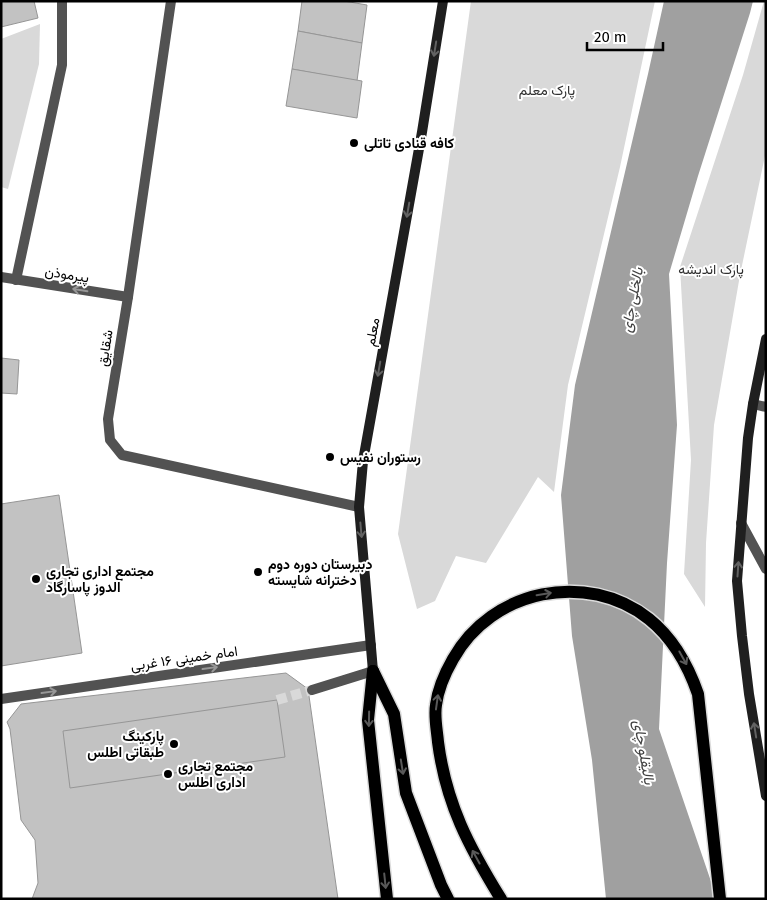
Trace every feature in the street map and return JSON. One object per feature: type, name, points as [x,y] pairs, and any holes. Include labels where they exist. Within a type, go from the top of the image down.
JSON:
[{"type":"main road","name":"معلم","points":[[373,670],[359,507],[363,461],[422,132],[443,1]]},
{"type":"main road","points":[[766,339],[748,438],[737,581],[749,694],[766,796]]},
{"type":"main road","points":[[502,899],[472,850],[453,807],[439,751],[436,722],[439,689],[456,652],[484,621],[521,600],[541,594],[563,592],[586,593],[609,598],[643,615],[666,634],[680,653],[690,672],[698,694],[720,899]]},
{"type":"main road","points":[[373,670],[368,720],[387,899]]},
{"type":"main road","points":[[373,670],[394,714],[406,793],[448,899]]},
{"type":"street","points":[[16,280],[62,65],[62,1]]},
{"type":"street","name":"شقایق","points":[[171,1],[128,297],[108,419],[110,440],[122,455],[359,507]]},
{"type":"street","name":"پیرموذن","points":[[1,277],[128,297]]},
{"type":"street","points":[[753,404],[766,407]]},
{"type":"street","points":[[741,523],[766,569]]},
{"type":"street","name":"امام خمینی ۱۶ غربی","points":[[1,699],[371,644]]},
{"type":"street","points":[[312,690],[373,670]]},
{"type":"green space","name":"پارک معلم","points":[[471,1],[655,1],[620,167],[568,385],[554,492],[538,477],[486,563],[456,556],[435,601],[417,609],[398,534]]},
{"type":"green space","name":"پارک اندیشه","points":[[764,1],[766,1],[766,151],[740,275],[714,425],[706,543],[705,607],[684,574],[691,460],[680,267],[743,75]]},
{"type":"green space","points":[[40,24],[39,64],[8,189],[1,187],[1,39]]},
{"type":"water","points":[[664,1],[753,1],[669,274],[677,425],[667,563],[659,729],[717,899],[606,899],[592,760],[572,636],[561,495],[575,385]]},
{"type":"building","points":[[1,1],[34,1],[38,18],[1,27]]},
{"type":"building","points":[[302,1],[344,1],[367,5],[362,43],[298,31]]},
{"type":"building","points":[[298,31],[362,43],[357,81],[292,69]]},
{"type":"building","points":[[292,69],[362,81],[357,118],[286,106]]},
{"type":"building","points":[[1,358],[19,360],[17,394],[1,393]]},
{"type":"building","name":"مجتمع اداری تجاری الدوز پاسارگاد","points":[[59,495],[82,653],[1,666],[1,504]]},
{"type":"building","name":"مجتمع تجاری اداری اطلس","points":[[286,673],[308,689],[338,899],[32,899],[38,883],[35,840],[21,820],[10,729],[7,722],[21,704]]},
{"type":"building","name":"پارکینگ طبقاتی اطلس","points":[[277,700],[285,757],[70,788],[63,731]]},
{"type":"tunnel","points":[[277,700],[312,690]]},
{"type":"place","name":"کافه قنادی تاتلی","points":[[354,143]]},
{"type":"place","name":"رستوران نفیس","points":[[330,457]]},
{"type":"place","name":"دبیرستان دوره دوم دخترانه شایسته","points":[[258,572]]},
{"type":"place","name":"مجتمع اداری تجاری الدوز پاسارگاد","points":[[36,579]]},
{"type":"place","name":"پارکینگ طبقاتی اطلس","points":[[174,744]]},
{"type":"place","name":"مجتمع تجاری اداری اطلس","points":[[168,774]]},
{"type":"water label","name":"بالخلی چای","points":[[632,300]]},
{"type":"water label","name":"بالیقلو چای","points":[[644,752]]}]
